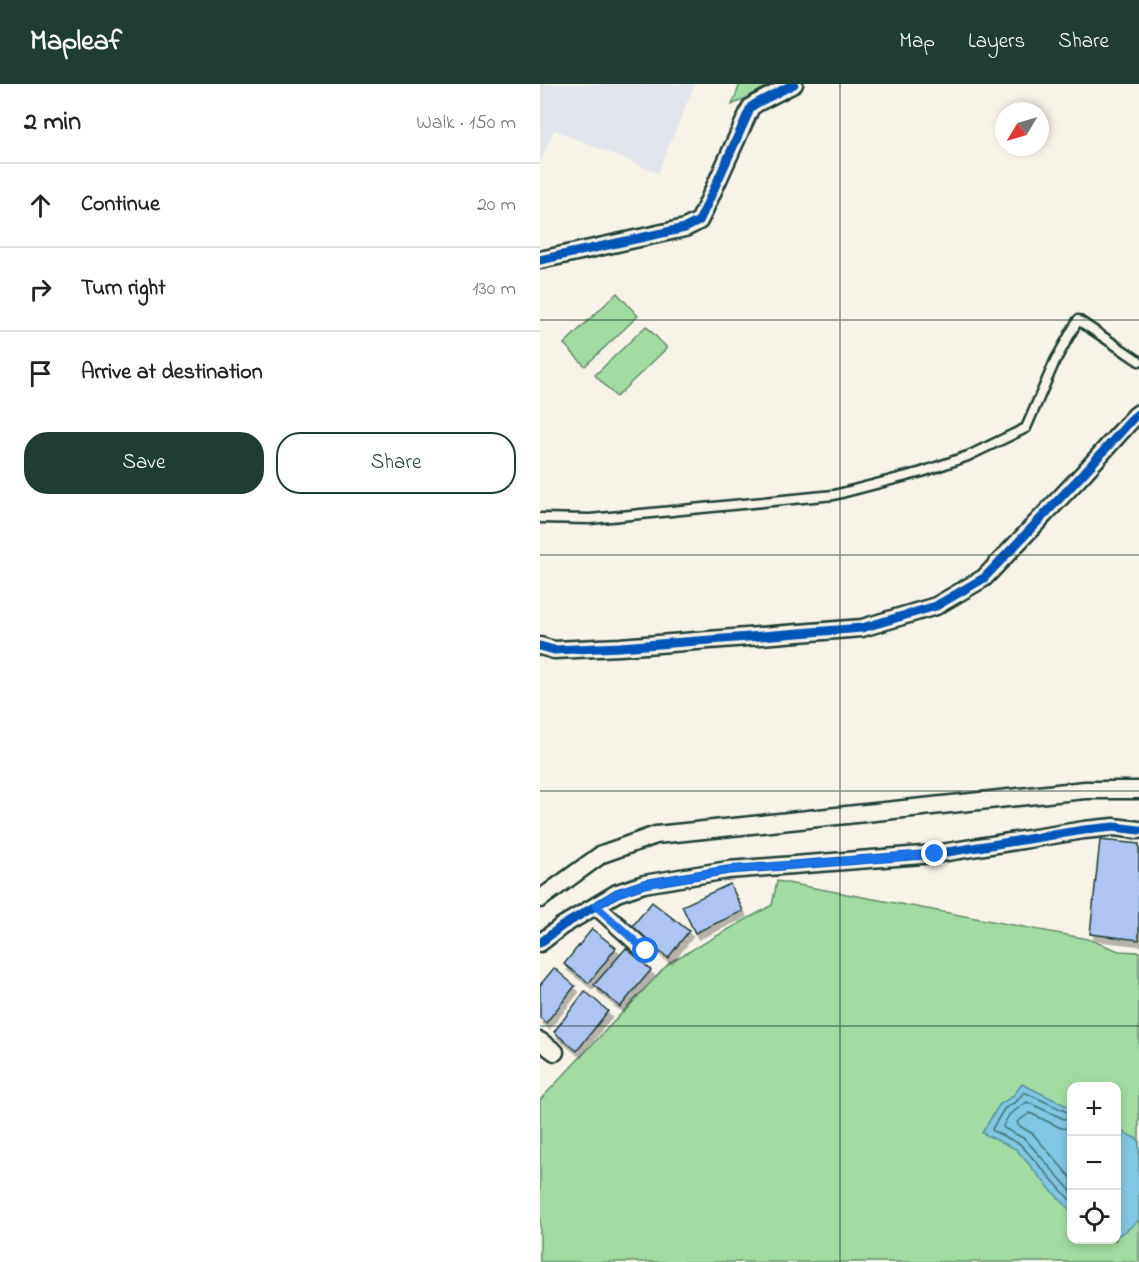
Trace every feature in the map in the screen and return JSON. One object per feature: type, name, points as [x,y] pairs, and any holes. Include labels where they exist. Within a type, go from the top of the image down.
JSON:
[{"type":"street","points":[[540,260],[685,228],[699,221],[751,107],[794,84]]},
{"type":"street","points":[[545,651],[862,628],[936,606],[984,578],[1139,413]]},
{"type":"street","points":[[540,899],[602,855],[656,835],[1084,790],[1139,790]]},
{"type":"street","points":[[540,943],[562,926],[617,893],[644,884],[728,870],[935,854],[1084,830],[1114,827],[1139,830]]},
{"type":"street","points":[[596,906],[646,951]]},
{"type":"street","points":[[540,1041],[555,1052]]},
{"type":"lane","points":[[540,518],[590,519],[834,495],[922,472],[968,456],[1026,428],[1055,362],[1078,320],[1139,362]]},
{"type":"shaded area","points":[[540,84],[695,84],[658,173],[554,130],[540,164]]},
{"type":"green space","points":[[740,84],[774,84],[732,105]]},
{"type":"green space","points":[[617,293],[638,316],[585,366],[564,344]]},
{"type":"green space","points":[[646,326],[667,348],[616,397],[595,375]]},
{"type":"green space","points":[[777,881],[1088,939],[1119,951],[1139,952],[1139,1262],[540,1262],[540,1100],[670,962],[772,905]]},
{"type":"water","points":[[1022,1084],[1067,1106],[1067,1207],[1016,1149],[982,1133],[999,1105],[1013,1096]]},
{"type":"water","points":[[1121,1131],[1139,1140],[1139,1220],[1121,1234]]},
{"type":"building","points":[[1100,840],[1139,844],[1139,940],[1090,934]]},
{"type":"building","points":[[730,884],[743,911],[695,933],[682,906]]},
{"type":"building","points":[[652,902],[689,931],[668,958],[630,929]]},
{"type":"building","points":[[592,929],[616,948],[589,983],[564,964]]},
{"type":"building","points":[[626,948],[651,970],[620,1007],[594,985]]},
{"type":"building","points":[[554,968],[575,986],[546,1023],[540,1018],[540,985]]},
{"type":"building","points":[[585,991],[608,1011],[577,1051],[554,1032]]},
{"type":"cycle path","points":[[540,260],[685,228],[699,221],[751,107],[794,84]]},
{"type":"cycle path","points":[[540,646],[554,650],[620,647],[862,628],[936,606],[984,578],[1139,413]]},
{"type":"cycle path","points":[[540,943],[562,926],[617,893],[644,884],[728,870],[935,854],[1084,830],[1114,827],[1139,830]]},
{"type":"route","points":[[646,951],[596,906],[617,893],[644,884],[728,870],[935,854]]}]
